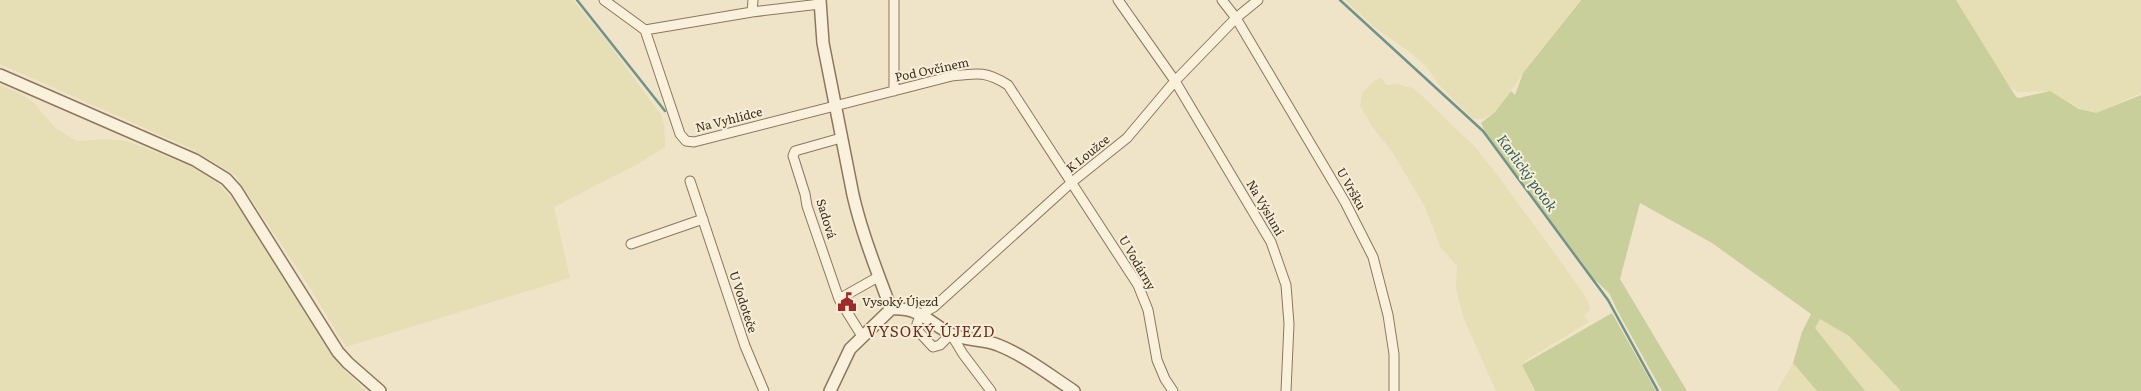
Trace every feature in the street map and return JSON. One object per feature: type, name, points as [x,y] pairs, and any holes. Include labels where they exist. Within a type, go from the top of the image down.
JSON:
[{"type":"street","points":[[604,0],[645,30],[820,2],[823,42],[858,219],[891,309]]},
{"type":"street","points":[[752,12],[753,0]]},
{"type":"street","points":[[894,0],[894,91]]},
{"type":"street","name":"Na Výsluní","points":[[1118,0],[1175,81],[1271,242],[1286,285],[1290,324],[1286,391]]},
{"type":"street","name":"U Vršku","points":[[1222,0],[1236,18],[1346,202],[1373,257],[1388,315],[1394,354],[1394,391]]},
{"type":"street","name":"K Loužce","points":[[921,314],[934,307],[1072,182],[1127,138],[1175,81],[1236,18],[1258,0]]},
{"type":"street","name":"Na Vyhlídce","points":[[645,30],[680,134],[686,141],[694,142],[835,106]]},
{"type":"street","name":"Pod Ovčínem","points":[[835,106],[952,76],[979,73],[994,76],[1008,85],[1072,182]]},
{"type":"street","points":[[0,75],[195,160],[226,179],[236,190],[338,352],[380,391]]},
{"type":"street","name":"Sadová","points":[[841,138],[795,151],[792,156],[839,299],[862,336]]},
{"type":"street","name":"U Vodoteče","points":[[690,181],[745,346],[764,391]]},
{"type":"street","name":"U Vodárny","points":[[1072,182],[1138,285],[1148,310],[1158,360],[1165,379],[1173,391]]},
{"type":"street","points":[[631,244],[703,219]]},
{"type":"street","points":[[839,299],[878,277]]},
{"type":"street","points":[[830,391],[845,358],[862,336],[891,309],[900,308],[921,314],[951,334],[990,342],[1006,348],[1074,391]]},
{"type":"street","points":[[921,314],[916,324],[919,332],[933,347],[940,346],[951,334]]},
{"type":"street","points":[[951,334],[962,354],[991,391]]},
{"type":"shaded area","points":[[0,0],[573,0],[609,44],[661,115],[664,124],[665,147],[638,164],[554,207],[570,278],[346,347],[305,280],[235,175],[190,148],[0,64]]},
{"type":"shaded area","points":[[1345,0],[1580,0],[1495,112],[1483,119],[1473,119],[1439,85],[1427,67],[1373,26]]},
{"type":"shaded area","points":[[1956,0],[2141,0],[2141,93],[2096,113],[2086,112],[2050,91],[2018,92],[2009,86]]},
{"type":"shaded area","points":[[1381,77],[1386,85],[1397,84],[1412,88],[1475,147],[1502,181],[1584,294],[1589,304],[1590,310],[1584,315],[1589,322],[1528,359],[1522,365],[1534,391],[1496,391],[1463,317],[1456,288],[1457,266],[1441,248],[1425,207],[1393,153],[1374,129],[1360,106],[1362,93]]},
{"type":"shaded area","points":[[0,85],[19,93],[33,102],[55,128],[77,141],[104,139],[127,141],[193,167],[215,180],[233,200],[345,371],[366,391],[0,391]]},
{"type":"shaded area","points":[[1820,319],[1849,336],[1901,391],[1865,391],[1814,328]]},
{"type":"shaded area","points":[[1793,363],[1817,391],[1777,391]]},
{"type":"green space","points":[[1581,0],[1956,0],[2016,97],[2019,98],[2050,91],[2079,109],[2096,113],[2141,95],[2141,391],[1901,391],[1849,336],[1820,319],[1815,328],[1865,391],[1817,391],[1793,363],[1802,332],[1811,314],[1712,243],[1640,203],[1620,279],[1687,391],[1662,391],[1609,293],[1594,279],[1487,135],[1481,123],[1495,112],[1511,91],[1515,95],[1523,73]]},
{"type":"green space","points":[[1612,313],[1656,391],[1535,391],[1522,365]]},
{"type":"waterway","points":[[577,0],[665,111]]},
{"type":"waterway","name":"Karlický potok","points":[[1340,0],[1483,131],[1608,300],[1658,391]]},
{"type":"place","name":"Vysoký Újezd","points":[[847,302]]},
{"type":"district","name":"VYSOKÝ ÚJEZD","points":[[931,332]]}]
